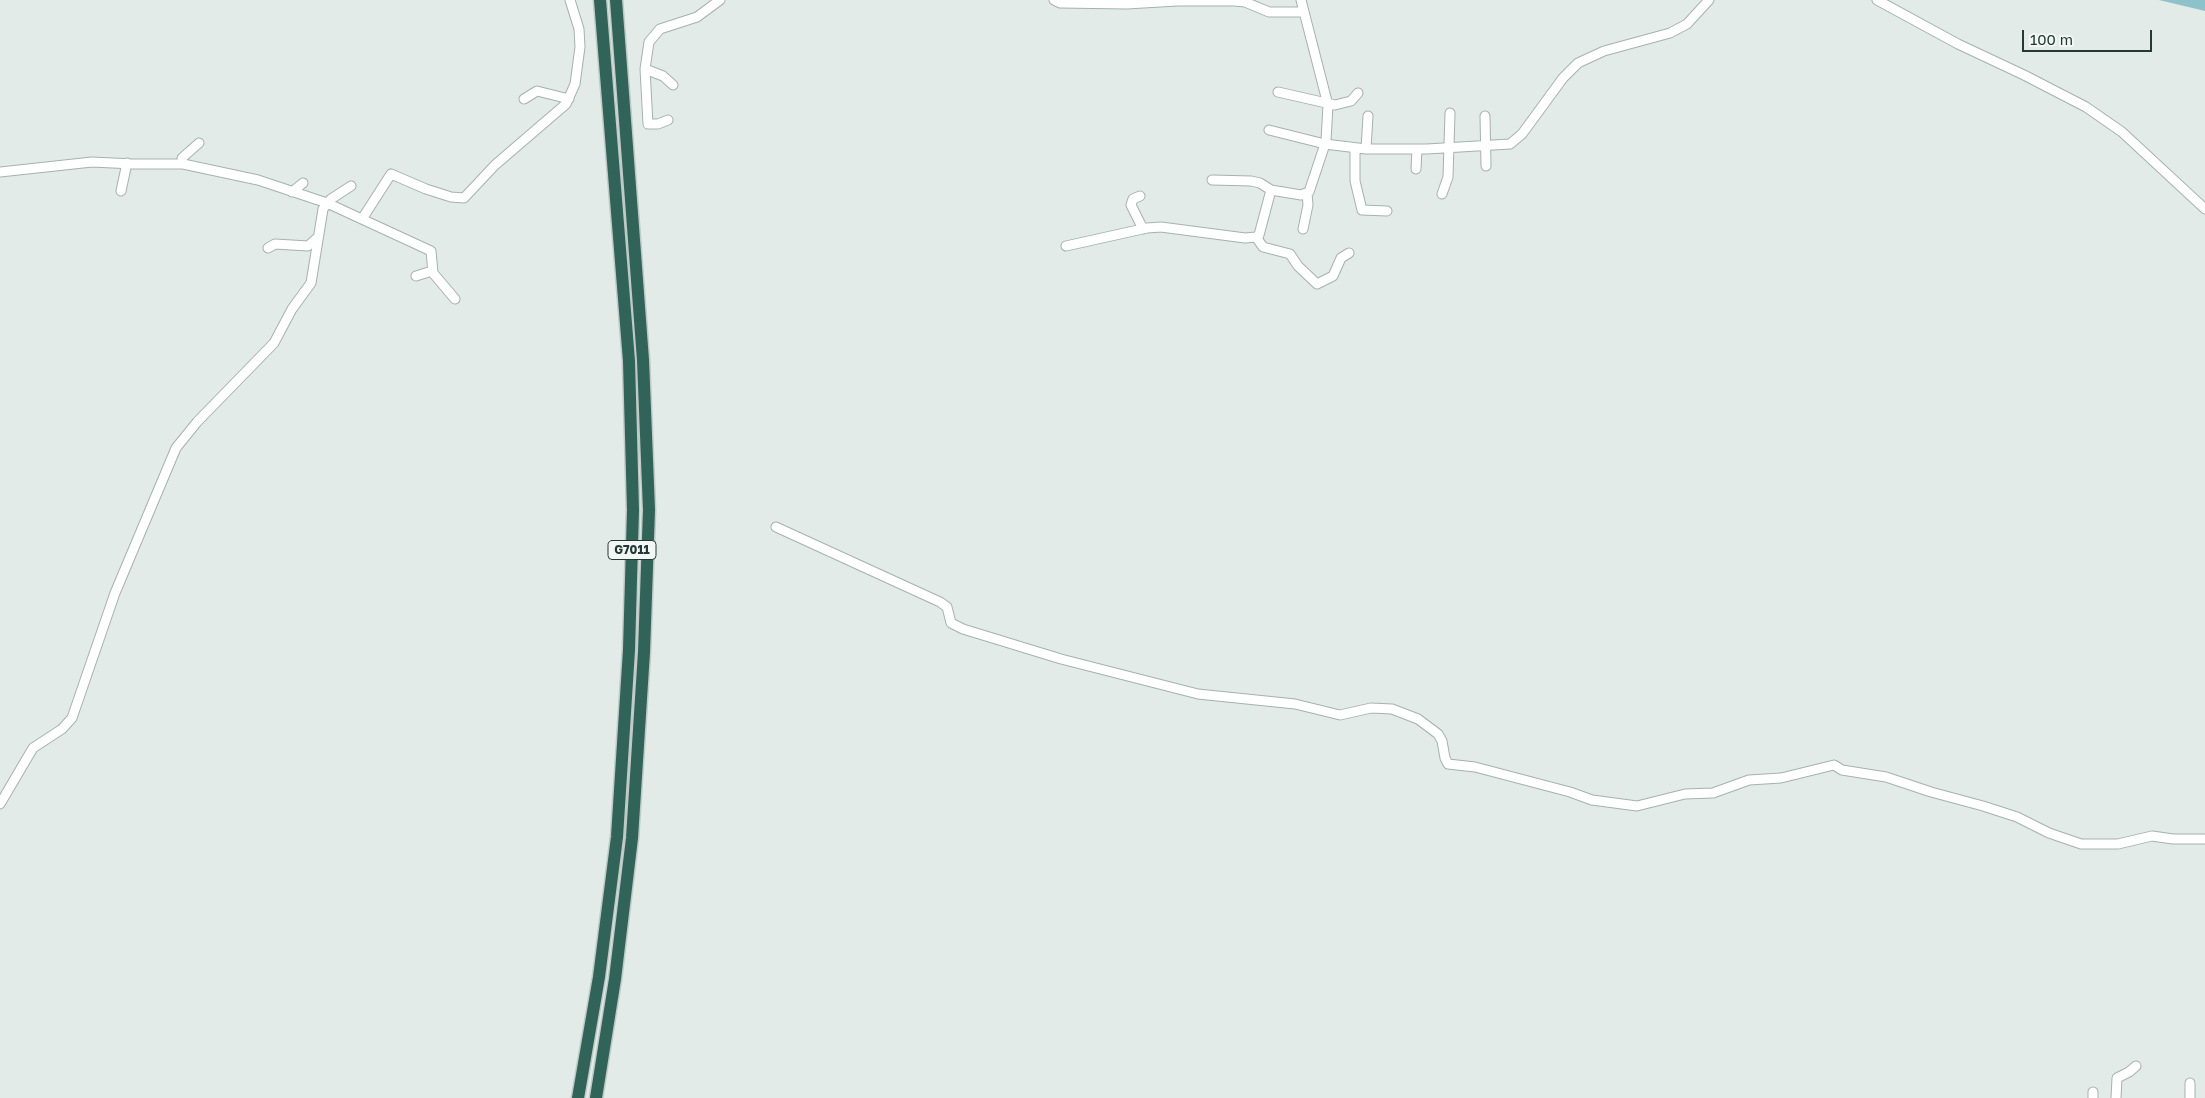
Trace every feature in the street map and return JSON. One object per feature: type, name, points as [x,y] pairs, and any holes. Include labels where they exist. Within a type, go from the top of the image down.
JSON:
[{"type":"highway","name":"G7011","points":[[578,1098],[599,978],[617,837],[629,650],[633,510],[629,361],[600,0]]},
{"type":"highway","name":"G7011","points":[[596,1098],[615,979],[632,838],[644,652],[649,510],[642,340],[616,0]]},
{"type":"street","points":[[362,219],[391,174],[426,189],[452,197],[464,198],[495,165],[548,121],[569,99],[575,84],[580,48],[579,29],[570,0]]},
{"type":"street","points":[[668,120],[658,124],[648,124],[646,48],[655,33],[667,25],[697,17],[720,0]]},
{"type":"street","points":[[1054,0],[1060,3],[1127,4],[1177,1],[1234,1],[1245,2],[1269,12],[1304,12]]},
{"type":"street","points":[[1301,0],[1328,103],[1325,144],[1307,193],[1308,204],[1302,229]]},
{"type":"street","points":[[1269,130],[1325,144],[1366,149],[1450,148],[1510,144],[1518,139],[1563,78],[1578,63],[1604,51],[1670,33],[1687,24],[1709,0]]},
{"type":"street","points":[[1877,0],[1958,44],[2086,107],[2122,132],[2205,209]]},
{"type":"street","points":[[646,69],[663,76],[674,85]]},
{"type":"street","points":[[524,99],[537,91],[569,99]]},
{"type":"street","points":[[1278,92],[1335,105],[1351,101],[1358,93]]},
{"type":"street","points":[[1442,194],[1448,177],[1450,113]]},
{"type":"street","points":[[1366,149],[1368,116]]},
{"type":"street","points":[[1485,116],[1486,166]]},
{"type":"street","points":[[183,164],[182,158],[200,143]]},
{"type":"street","points":[[1355,148],[1355,181],[1362,210],[1387,211]]},
{"type":"street","points":[[1416,169],[1417,149]]},
{"type":"street","points":[[0,172],[92,162],[183,164],[258,180],[326,203],[431,251],[432,272],[455,298]]},
{"type":"street","points":[[121,191],[127,164]]},
{"type":"street","points":[[1212,180],[1251,181],[1260,183],[1271,190],[1307,193]]},
{"type":"street","points":[[292,192],[303,183]]},
{"type":"street","points":[[0,804],[33,748],[62,730],[70,720],[115,593],[176,448],[197,422],[274,343],[292,309],[311,283],[320,216],[326,203],[351,186]]},
{"type":"street","points":[[1066,246],[1143,229],[1169,227],[1245,238],[1256,237],[1259,235],[1271,190]]},
{"type":"street","points":[[1140,196],[1133,199],[1131,205],[1143,229]]},
{"type":"street","points":[[1256,237],[1263,247],[1290,254],[1298,266],[1317,284],[1333,276],[1341,258],[1349,253]]},
{"type":"street","points":[[268,248],[275,244],[308,246],[317,238]]},
{"type":"street","points":[[416,276],[432,272]]},
{"type":"street","points":[[776,527],[940,602],[946,607],[952,623],[963,629],[1061,659],[1134,676],[1147,682],[1198,694],[1294,704],[1340,715],[1371,708],[1392,709],[1418,720],[1438,734],[1448,764],[1490,770],[1592,800],[1637,806],[1686,794],[1713,794],[1749,780],[1781,778],[1834,764],[1842,770],[1886,777],[2017,817],[2049,833],[2080,844],[2118,844],[2152,836],[2173,839],[2205,839]]},
{"type":"street","points":[[2116,1098],[2117,1078],[2136,1066]]},
{"type":"street","points":[[2190,1083],[2190,1098]]},
{"type":"water","points":[[2159,0],[2205,0],[2205,11]]}]
